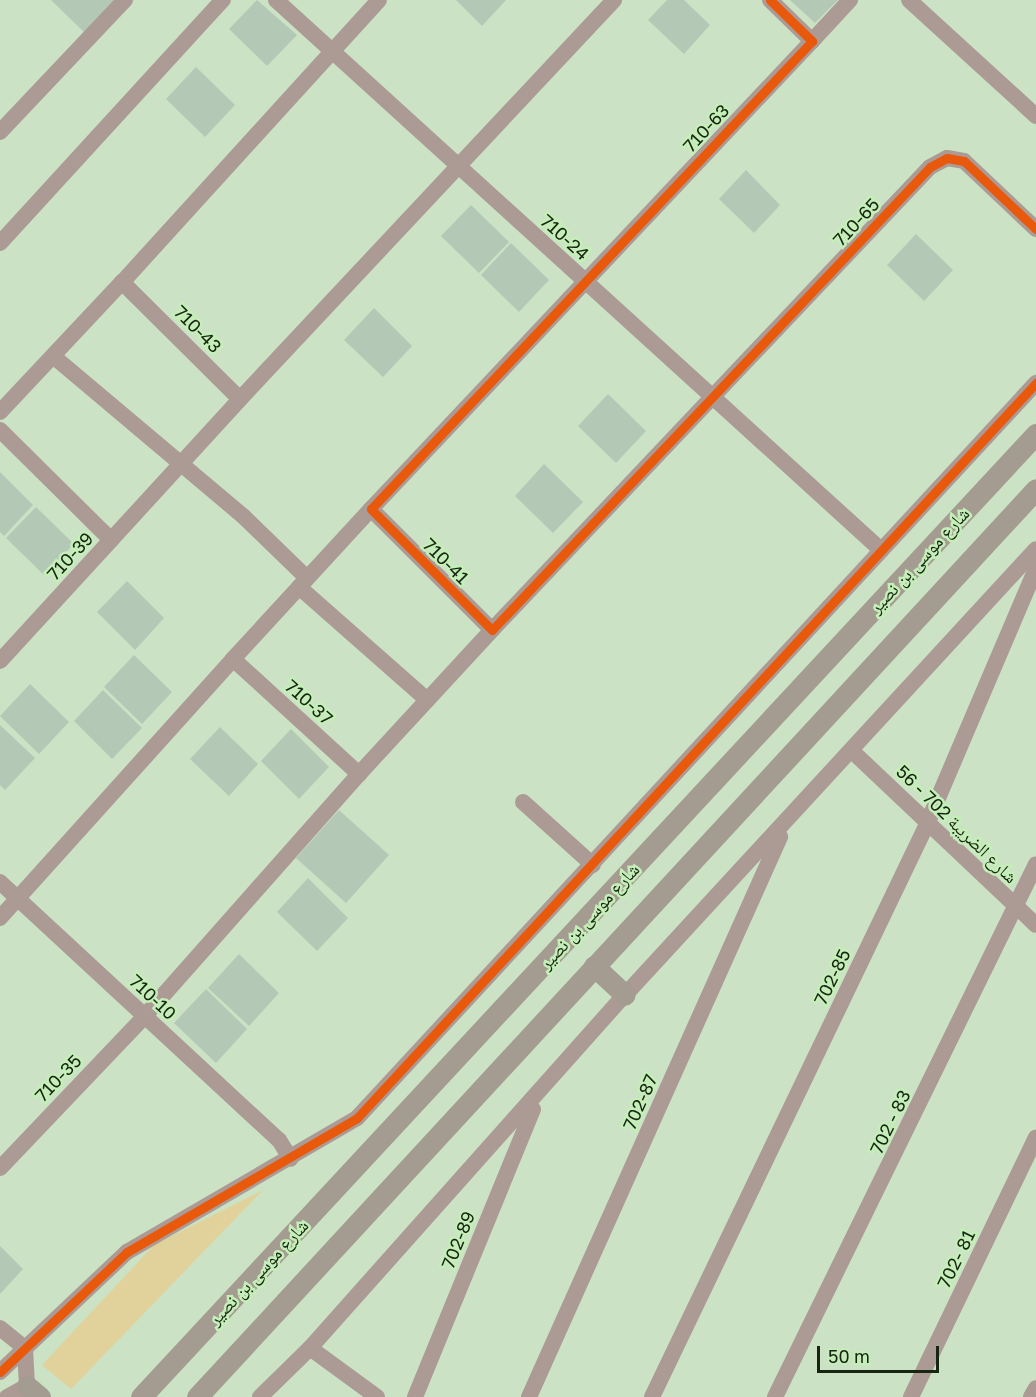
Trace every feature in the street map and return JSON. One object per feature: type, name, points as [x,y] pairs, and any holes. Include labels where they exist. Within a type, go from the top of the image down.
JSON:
[{"type":"main road","name":"شارع موسى بن نصير","points":[[141,1397],[1036,434]]},
{"type":"main road","name":"شارع موسى بن نصير","points":[[197,1397],[1036,489]]},
{"type":"main road","points":[[594,966],[626,995]]},
{"type":"street","points":[[0,132],[125,0]]},
{"type":"street","points":[[0,243],[223,0]]},
{"type":"street","name":"710-24","points":[[276,0],[881,550]]},
{"type":"street","points":[[0,412],[379,0]]},
{"type":"street","points":[[111,540],[240,399],[615,0]]},
{"type":"street","points":[[770,0],[812,41]]},
{"type":"street","name":"710-63","points":[[585,281],[850,0]]},
{"type":"street","points":[[909,0],[1036,116]]},
{"type":"street","name":"710-65","points":[[714,398],[930,167],[946,158],[964,161],[1036,229]]},
{"type":"street","points":[[0,918],[303,582],[585,281]]},
{"type":"street","name":"710-43","points":[[122,282],[240,399]]},
{"type":"street","points":[[53,356],[179,466],[244,517],[303,582],[427,700]]},
{"type":"street","points":[[0,1372],[127,1252],[170,1223],[291,1159],[357,1118],[1036,383]]},
{"type":"street","points":[[145,1016],[427,700],[714,398]]},
{"type":"street","name":"710-39","points":[[0,430],[111,540],[0,661]]},
{"type":"street","name":"710-41","points":[[371,509],[492,630]]},
{"type":"street","points":[[260,1397],[310,1348],[537,1098],[626,995],[786,824],[1036,549]]},
{"type":"street","name":"702-85","points":[[652,1397],[927,824],[1036,568]]},
{"type":"street","name":"710-37","points":[[233,659],[359,774]]},
{"type":"street","name":"شارع الضريبة 702 - 56","points":[[852,751],[1036,925]]},
{"type":"street","points":[[523,802],[593,865]]},
{"type":"street","name":"702-87","points":[[529,1397],[786,824]]},
{"type":"street","name":"702 - 83","points":[[775,1397],[1017,909],[1036,864]]},
{"type":"street","name":"710-10","points":[[0,882],[279,1140],[291,1159]]},
{"type":"street","name":"710-35","points":[[0,1168],[145,1016]]},
{"type":"street","name":"702-89","points":[[416,1397],[537,1098]]},
{"type":"street","name":"702- 81","points":[[911,1397],[1036,1137]]},
{"type":"street","points":[[0,1328],[24,1348],[34,1392],[7,1397]]},
{"type":"street","points":[[310,1348],[377,1397]]},
{"type":"street","points":[[1032,1397],[1036,1388]]},
{"type":"shaded area","points":[[263,1190],[71,1389],[42,1365],[154,1245]]},
{"type":"building","points":[[51,0],[113,0],[118,5],[88,36]]},
{"type":"building","points":[[257,0],[297,35],[267,66],[229,29]]},
{"type":"building","points":[[456,0],[506,0],[482,26]]},
{"type":"building","points":[[667,0],[684,0],[710,25],[684,54],[648,20]]},
{"type":"building","points":[[790,0],[838,0],[815,23]]},
{"type":"building","points":[[196,67],[235,105],[205,137],[166,99]]},
{"type":"building","points":[[746,170],[780,205],[754,233],[719,199]]},
{"type":"building","points":[[471,205],[509,242],[479,273],[441,236]]},
{"type":"building","points":[[916,234],[953,270],[924,301],[887,265]]},
{"type":"building","points":[[511,243],[549,280],[519,312],[481,275]]},
{"type":"building","points":[[374,308],[412,346],[383,377],[344,340]]},
{"type":"building","points":[[608,394],[646,431],[616,463],[578,426]]},
{"type":"building","points":[[544,464],[583,502],[553,533],[515,496]]},
{"type":"building","points":[[0,472],[33,505],[4,536],[0,532]]},
{"type":"building","points":[[36,507],[74,544],[44,575],[6,538]]},
{"type":"building","points":[[127,581],[164,618],[135,650],[97,612]]},
{"type":"building","points":[[134,655],[172,692],[142,724],[104,687]]},
{"type":"building","points":[[30,684],[69,722],[39,754],[0,716]]},
{"type":"building","points":[[103,690],[142,728],[112,759],[74,721]]},
{"type":"building","points":[[0,725],[35,758],[5,790],[0,785]]},
{"type":"building","points":[[220,727],[258,764],[229,796],[190,759]]},
{"type":"building","points":[[291,729],[329,767],[299,799],[261,761]]},
{"type":"building","points":[[339,810],[389,855],[346,903],[296,858]]},
{"type":"building","points":[[308,878],[348,918],[317,951],[277,912]]},
{"type":"building","points":[[239,954],[279,993],[249,1026],[208,988]]},
{"type":"building","points":[[206,989],[247,1029],[216,1063],[174,1023]]},
{"type":"building","points":[[0,1246],[23,1269],[0,1294]]},
{"type":"cycle path","points":[[770,0],[812,41],[371,509],[492,630],[930,167],[947,158],[964,161],[1036,229]]},
{"type":"cycle path","points":[[0,1372],[127,1252],[357,1118],[1036,383]]}]
